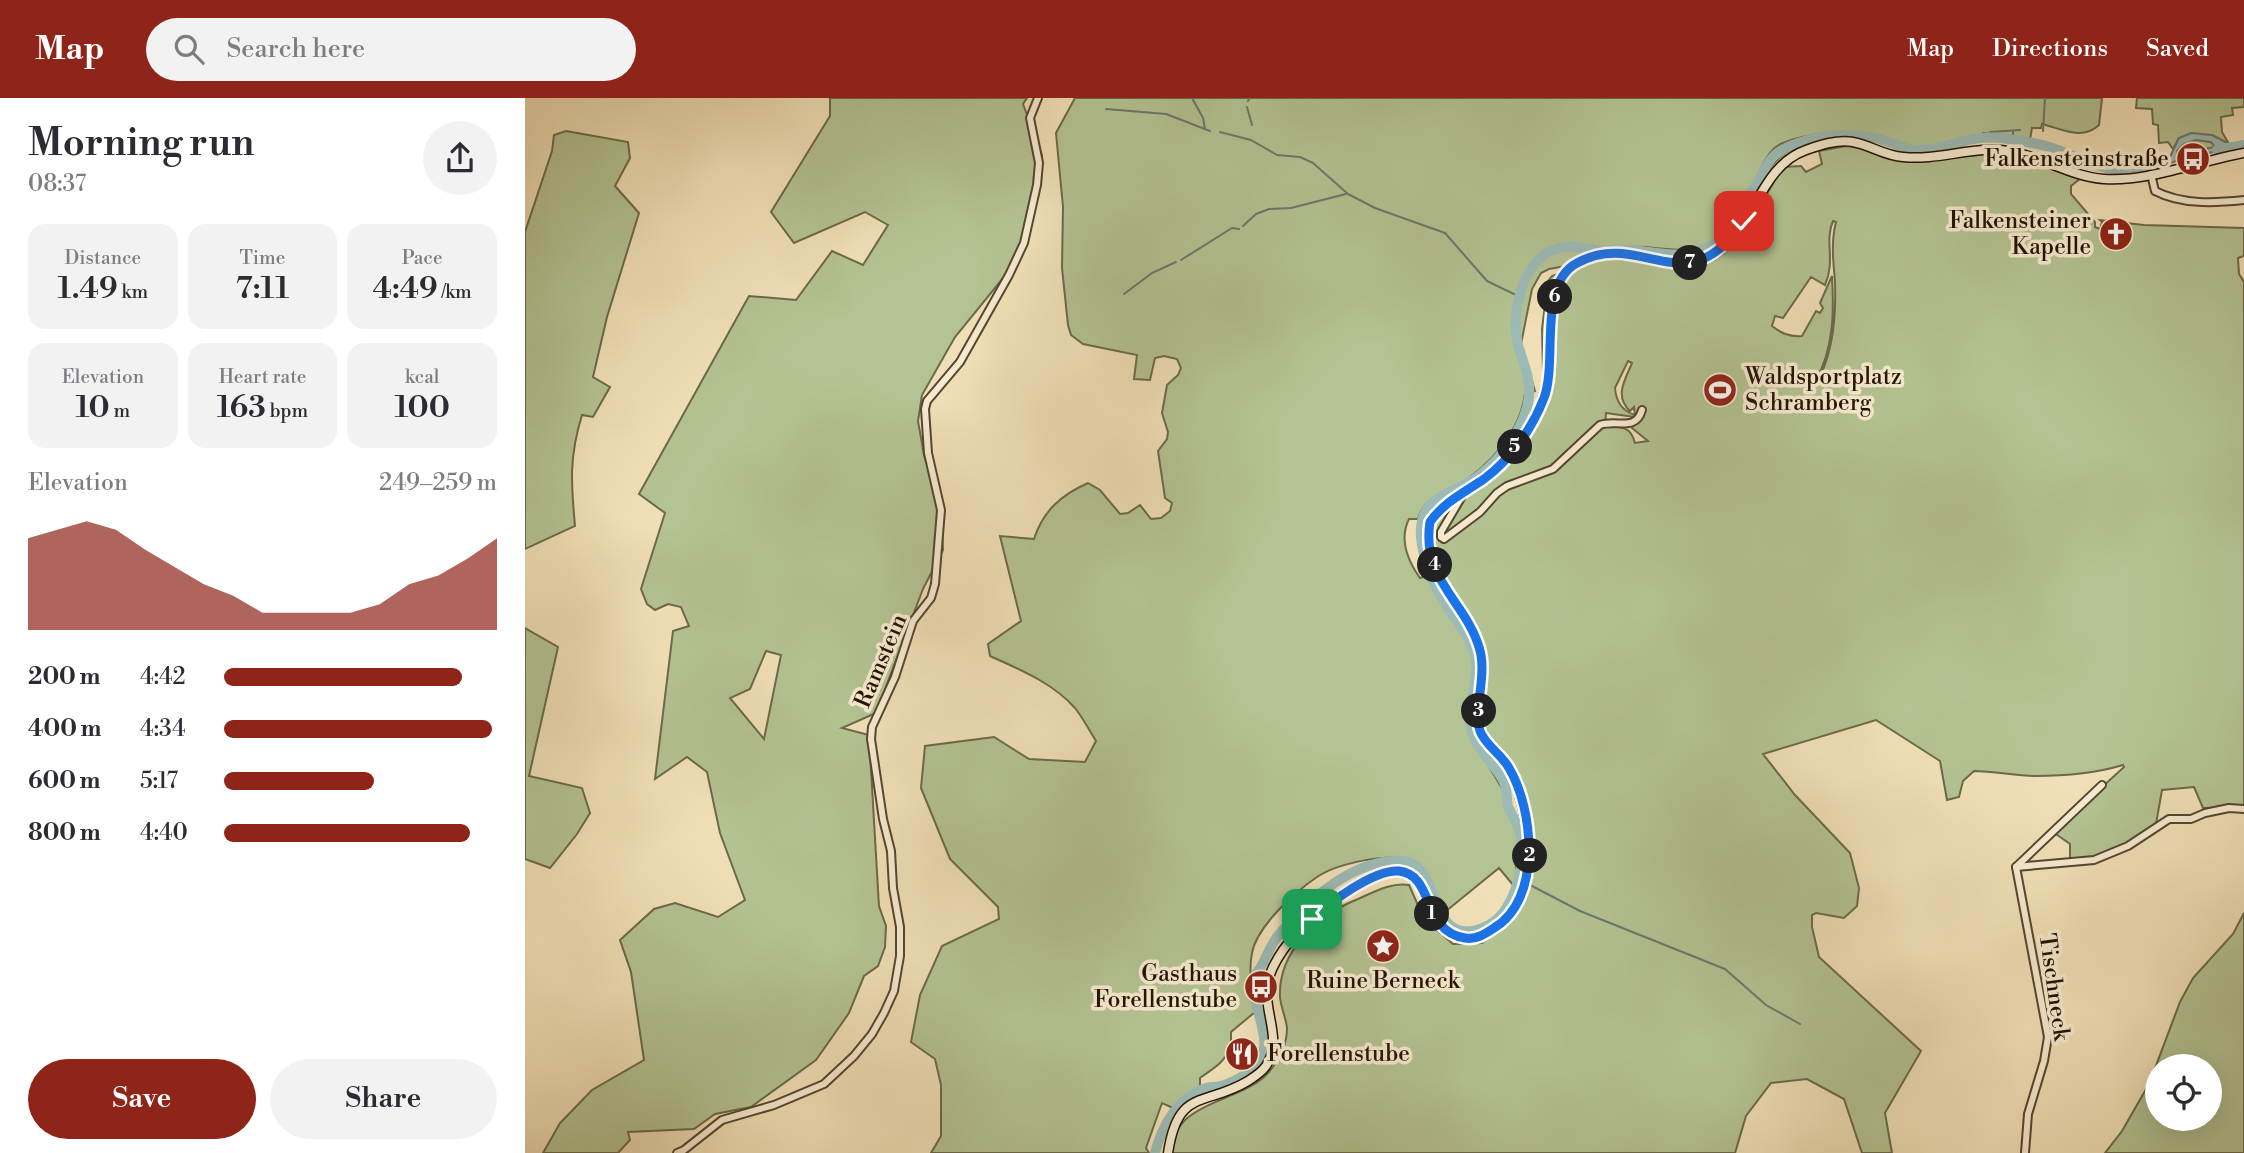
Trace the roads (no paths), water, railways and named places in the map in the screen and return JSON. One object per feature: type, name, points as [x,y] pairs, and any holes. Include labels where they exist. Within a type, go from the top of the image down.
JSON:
[{"type":"main road","points":[[1168,1153],[1177,1119],[1190,1105],[1210,1095],[1235,1088],[1266,1066],[1274,1036],[1268,1005],[1269,977],[1283,950],[1327,904],[1355,887],[1400,871],[1418,882],[1441,928],[1456,936],[1471,939],[1499,925],[1511,913],[1522,894],[1527,882],[1530,857],[1529,838],[1518,789],[1508,765],[1479,729],[1481,650],[1467,622],[1444,588],[1430,548],[1430,522],[1446,503],[1487,476],[1511,453],[1530,424],[1544,397],[1550,361],[1555,295],[1565,272],[1575,264],[1597,255],[1618,254],[1687,264],[1712,256],[1725,247],[1735,234],[1769,180],[1782,165],[1803,151],[1828,144],[1851,141],[1902,157],[1931,156],[1984,148],[2009,151],[2038,158],[2089,178],[2116,180],[2244,153]]},
{"type":"street","name":"Ramstein","points":[[677,1153],[722,1120],[774,1105],[824,1084],[854,1056],[872,1034],[894,991],[900,956],[900,927],[893,888],[891,851],[871,739],[872,727],[895,677],[913,621],[931,598],[935,584],[941,510],[928,453],[925,409],[927,401],[960,362],[1024,243],[1037,185],[1039,163],[1030,118],[1038,98]]},
{"type":"street","points":[[2151,174],[2155,191],[2177,199],[2195,202],[2244,200]]},
{"type":"street","points":[[1464,493],[1441,532],[1441,537],[1447,538],[1507,486],[1552,469],[1600,425],[1607,422],[1628,425],[1639,418],[1642,411]]},
{"type":"street","points":[[2016,867],[2102,785]]},
{"type":"street","points":[[2016,867],[2094,860],[2128,846],[2169,819],[2192,819],[2229,808],[2244,809]]},
{"type":"street","name":"Tischneck","points":[[2016,867],[2048,1037],[2044,1061],[2028,1114],[2025,1153]]},
{"type":"water","points":[[2191,133],[2212,135],[2229,144],[2230,149],[2187,157],[2157,168],[2151,166],[2149,162],[2170,157],[2179,138]],"holes":[[[2196,140],[2211,142],[2215,147],[2178,154],[2177,151],[2184,144]]]},
{"type":"waterway","points":[[1192,98],[1203,118],[1205,129]]},
{"type":"waterway","points":[[2043,131],[2045,98]]},
{"type":"waterway","points":[[1247,107],[1252,125]]},
{"type":"waterway","points":[[1106,109],[1166,114],[1210,131]]},
{"type":"waterway","points":[[1983,138],[1990,132],[2020,130]]},
{"type":"waterway","points":[[2013,131],[2013,141]]},
{"type":"waterway","points":[[1220,132],[1251,140],[1277,155],[1300,157],[1313,163],[1348,194],[1375,208],[1445,233],[1487,281],[1518,296]]},
{"type":"waterway","points":[[1155,1153],[1167,1123],[1179,1106],[1206,1088],[1219,1087],[1234,1081],[1254,1067],[1262,1056],[1265,1044],[1254,996],[1255,975],[1274,942],[1289,923],[1333,884],[1367,867],[1403,861],[1415,866],[1424,875],[1443,916],[1451,926],[1463,931],[1480,929],[1492,923],[1502,914],[1512,898],[1521,869],[1521,839],[1508,806],[1505,783],[1473,734],[1470,717],[1476,658],[1470,642],[1441,596],[1426,563],[1421,523],[1425,513],[1438,498],[1477,477],[1494,462],[1511,442],[1523,419],[1529,397],[1529,384],[1516,334],[1517,309],[1523,284],[1544,255],[1563,247],[1680,255],[1709,247],[1729,230],[1744,200],[1772,157],[1798,143],[1819,138],[1865,136],[1919,150],[1980,138],[2003,138],[2042,145],[2099,166],[2118,170],[2134,170],[2161,163]]},
{"type":"waterway","points":[[2217,150],[2244,145]]},
{"type":"waterway","points":[[1243,226],[1256,214],[1269,209],[1291,208],[1346,194]]},
{"type":"waterway","points":[[1181,260],[1232,228],[1239,229]]},
{"type":"waterway","points":[[1124,294],[1152,273],[1176,262]]},
{"type":"waterway","points":[[1532,886],[1580,911],[1725,969],[1766,1005],[1800,1024]]},
{"type":"place","name":"Falkensteinstraße","points":[[2193,159]]},
{"type":"place","name":"Falkensteiner Kapelle","points":[[2116,234]]},
{"type":"place","name":"Waldsportplatz Schramberg","points":[[1720,390]]},
{"type":"place","name":"Ruine Berneck","points":[[1383,946]]},
{"type":"place","name":"Gasthaus Forellenstube","points":[[1261,987]]},
{"type":"place","name":"Forellenstube","points":[[1242,1054]]}]
